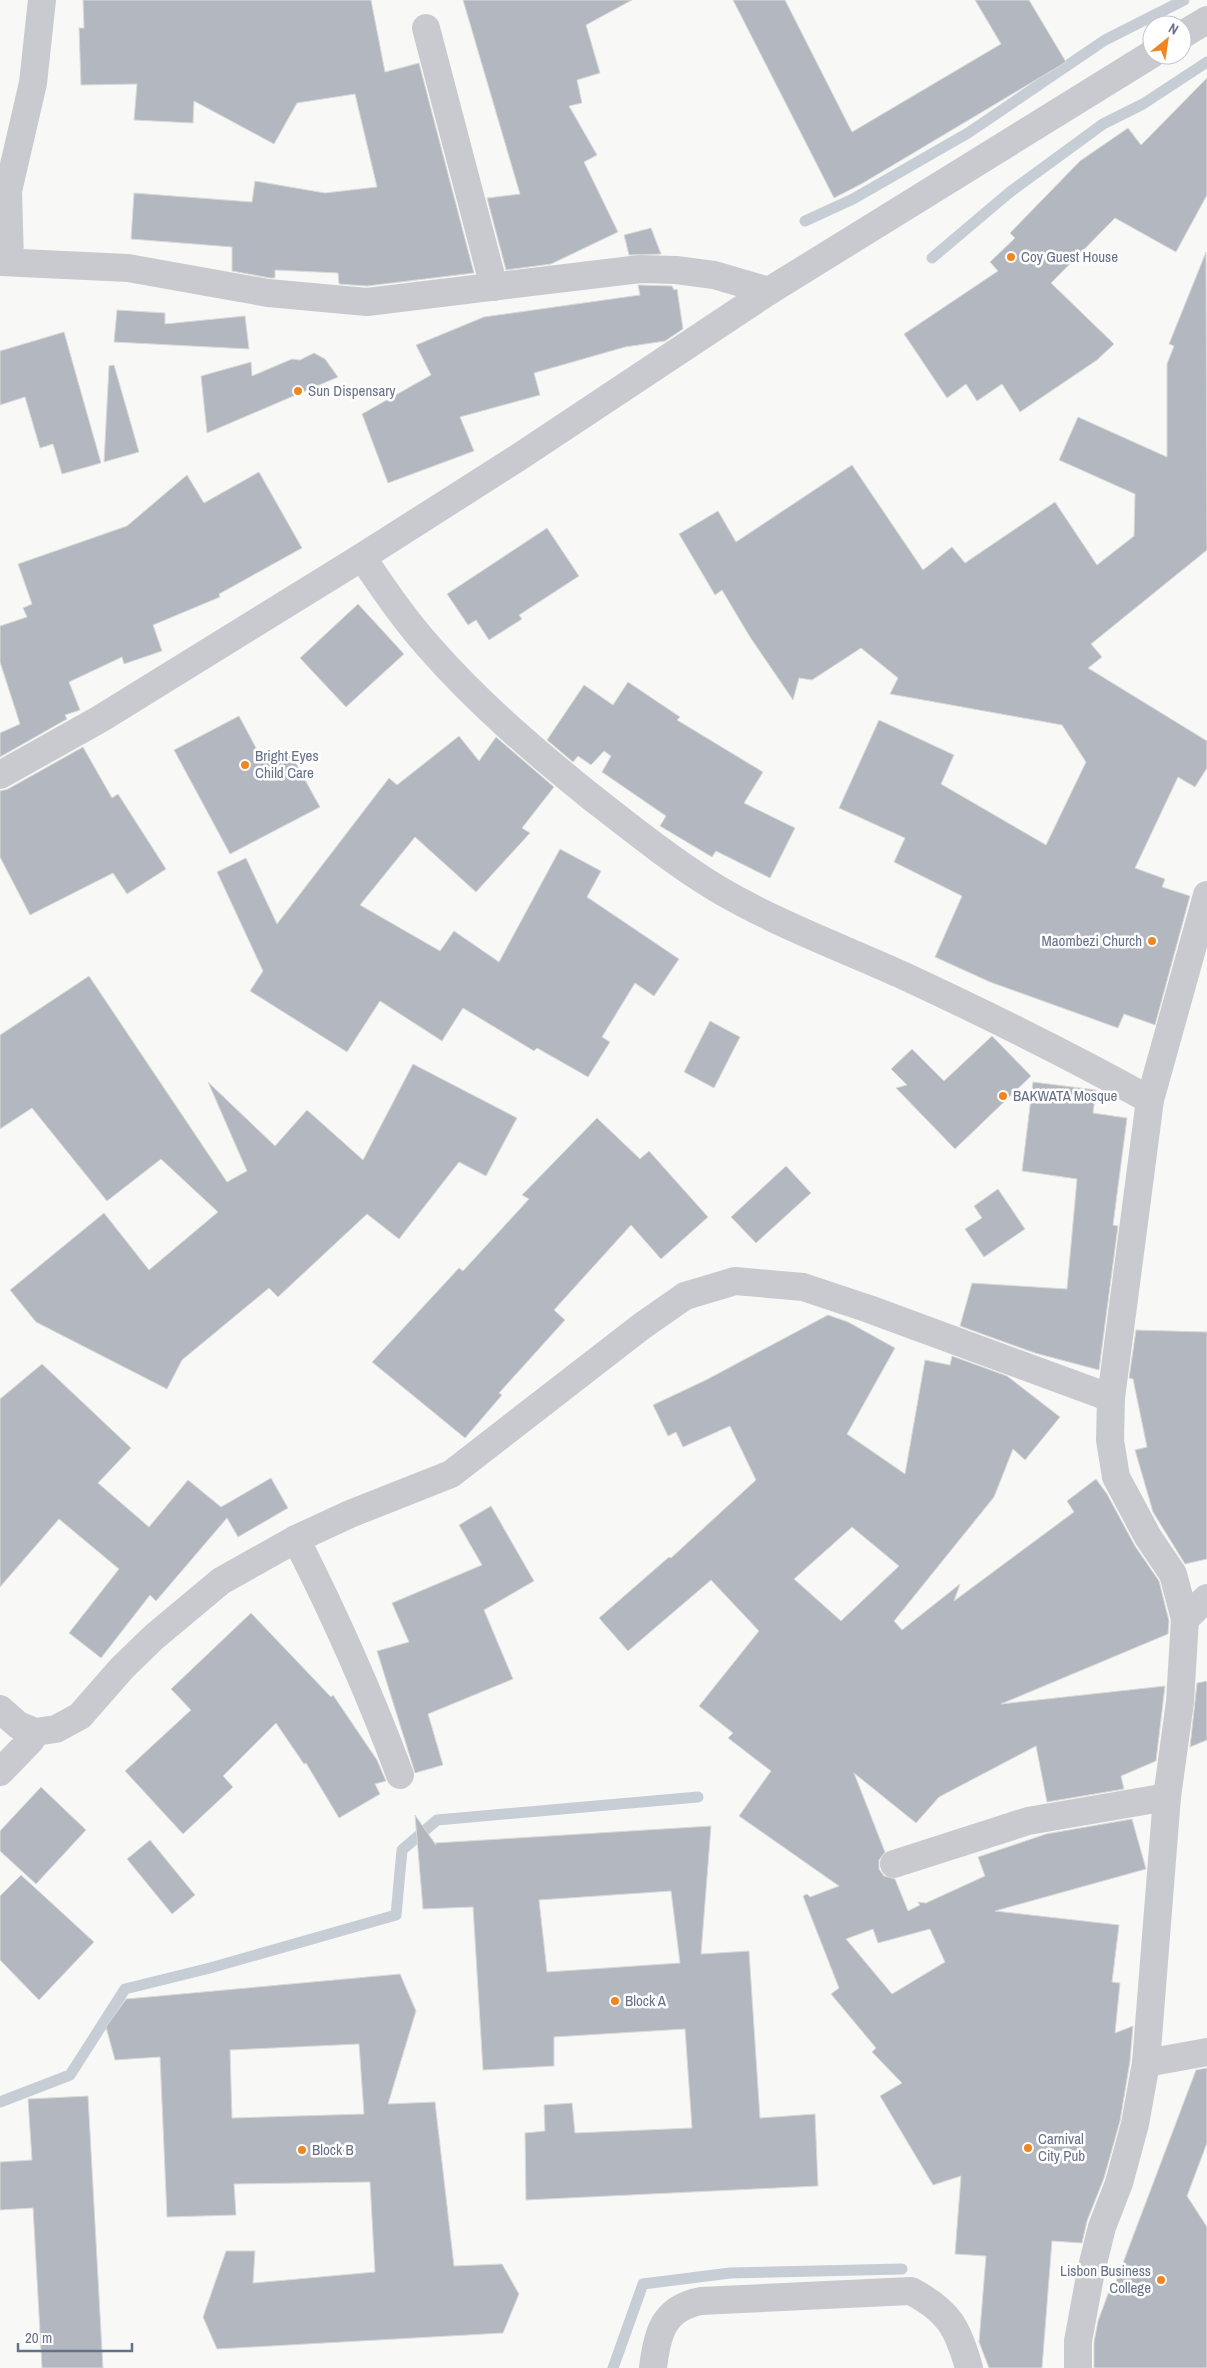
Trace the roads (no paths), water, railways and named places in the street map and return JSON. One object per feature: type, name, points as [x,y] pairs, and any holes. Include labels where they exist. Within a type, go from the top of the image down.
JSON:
[{"type":"street","points":[[42,0],[33,84],[8,191],[5,262],[128,268],[268,293],[367,302],[640,269],[676,270],[714,275],[769,291]]},
{"type":"street","points":[[1192,29],[1207,20]]},
{"type":"street","points":[[426,28],[494,287]]},
{"type":"street","points":[[0,775],[100,719],[362,557],[769,291],[1142,60]]},
{"type":"street","points":[[362,557],[416,632],[465,685],[532,750],[667,856],[717,888],[765,914],[928,988],[1085,1064],[1150,1100]]},
{"type":"street","points":[[1078,2368],[1079,2333],[1091,2272],[1102,2227],[1119,2183],[1135,2124],[1146,2063],[1167,1797],[1180,1702],[1185,1619],[1173,1574],[1148,1536],[1116,1477],[1110,1440],[1110,1398],[1150,1100],[1207,894]]},
{"type":"street","points":[[0,1709],[18,1725],[35,1732],[56,1729],[80,1716],[122,1668],[154,1637],[221,1581],[296,1539],[350,1514],[451,1474],[642,1326],[685,1296],[735,1280],[803,1287],[869,1309],[1110,1398]]},
{"type":"street","points":[[296,1539],[379,1716],[400,1775]]},
{"type":"street","points":[[1185,1619],[1207,1598]]},
{"type":"street","points":[[0,1772],[35,1732]]},
{"type":"street","points":[[894,1864],[1028,1821],[1167,1797]]},
{"type":"street","points":[[1146,2063],[1207,2052]]},
{"type":"street","points":[[653,2368],[664,2323],[673,2312],[686,2304],[701,2301],[912,2291],[932,2302],[949,2318],[961,2338],[969,2368]]},
{"type":"waterway","points":[[805,221],[853,199],[968,133],[1105,40],[1184,0]]},
{"type":"waterway","points":[[932,258],[1010,192],[1103,124],[1143,104],[1207,62]]},
{"type":"waterway","points":[[0,2102],[70,2075],[125,1989],[210,1968],[396,1915],[402,1850],[437,1820],[698,1797]]},
{"type":"waterway","points":[[613,2368],[643,2284],[730,2273],[902,2269]]},
{"type":"place","name":"Coy Guest House","points":[[1011,257]]},
{"type":"place","name":"Sun Dispensary","points":[[298,391]]},
{"type":"place","name":"Bright Eyes Child Care","points":[[245,765]]},
{"type":"place","name":"Maombezi Church","points":[[1152,941]]},
{"type":"place","name":"BAKWATA Mosque","points":[[1003,1096]]},
{"type":"place","name":"Block A","points":[[615,2001]]},
{"type":"place","name":"Carnival City Pub","points":[[1028,2148]]},
{"type":"place","name":"Block B","points":[[302,2150]]},
{"type":"place","name":"Lisbon Business College","points":[[1161,2280]]}]
